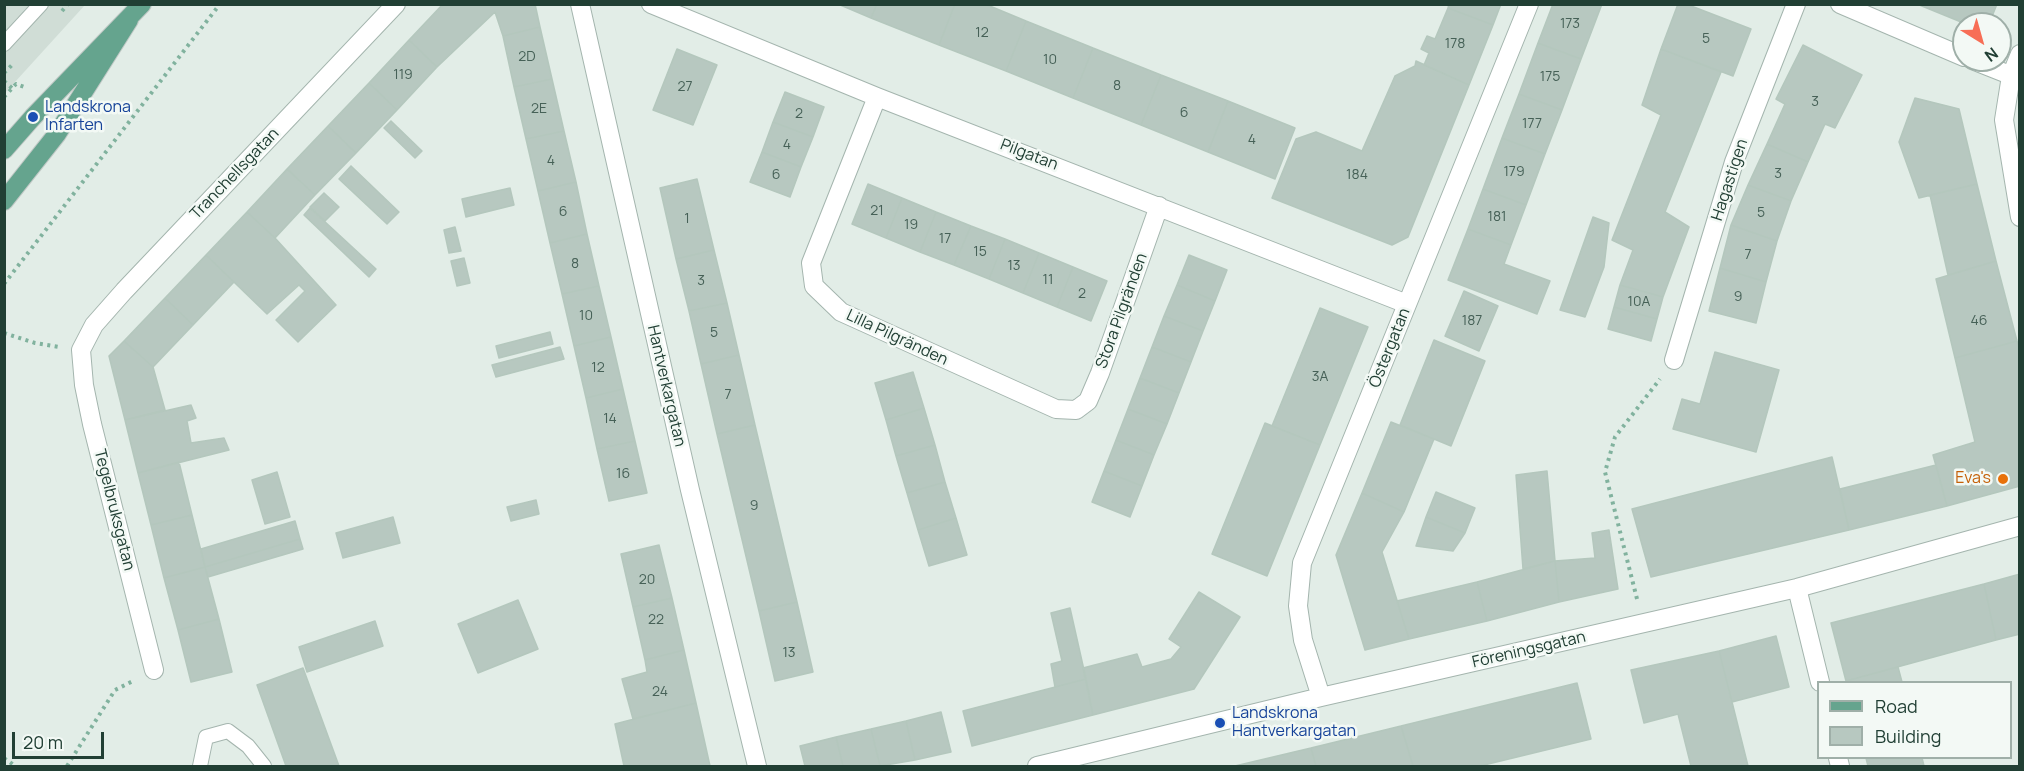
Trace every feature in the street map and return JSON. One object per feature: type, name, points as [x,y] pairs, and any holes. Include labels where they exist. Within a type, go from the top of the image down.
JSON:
[{"type":"main road","points":[[4,150],[142,4]]},
{"type":"main road","points":[[4,201],[57,134],[129,20]]},
{"type":"street","name":"Tranchellsgatan","points":[[81,350],[94,326],[124,291],[396,4]]},
{"type":"street","name":"Hantverkargatan","points":[[580,4],[690,490],[757,766]]},
{"type":"street","name":"Pilgatan","points":[[651,4],[877,96],[1407,304]]},
{"type":"street","name":"Östergatan","points":[[1321,697],[1303,640],[1298,606],[1302,563],[1529,4]]},
{"type":"street","name":"Hagastigen","points":[[1674,360],[1734,162],[1796,4]]},
{"type":"street","points":[[1840,4],[1952,52]]},
{"type":"street","points":[[2019,54],[2004,120],[2019,217]]},
{"type":"street","points":[[2001,72],[2015,78]]},
{"type":"street","name":"Lilla Pilgränden","points":[[877,96],[811,263],[814,286],[841,312],[873,328],[1056,409],[1076,410]]},
{"type":"street","name":"Stora Pilgränden","points":[[1076,410],[1088,401],[1100,373],[1159,206]]},
{"type":"street","name":"Tegelbruksgatan","points":[[81,350],[84,386],[92,424],[154,670]]},
{"type":"street","name":"Föreningsgatan","points":[[1037,766],[1321,697],[1797,588],[2019,526]]},
{"type":"street","points":[[1797,588],[1820,681]]},
{"type":"lane","points":[[4,44],[40,4]]},
{"type":"lane","points":[[200,766],[206,737],[228,731],[248,746],[264,766]]},
{"type":"path","points":[[4,284],[220,4]]},
{"type":"path","points":[[4,81],[12,88],[4,97]]},
{"type":"path","points":[[4,333],[35,343],[81,350]]},
{"type":"path","points":[[1644,623],[1605,472],[1615,437],[1674,360]]},
{"type":"path","points":[[67,766],[116,690],[154,670]]},
{"type":"path","points":[[4,758],[15,766]]},
{"type":"shaded area","points":[[5,5],[85,5],[5,93]]},
{"type":"building","points":[[443,4],[535,4],[540,27],[503,36],[495,12],[437,67],[409,40]]},
{"type":"building","points":[[838,4],[877,4],[871,18]]},
{"type":"building","points":[[877,4],[955,4],[939,45],[871,18]]},
{"type":"building","points":[[955,4],[985,4],[1026,21],[1006,71],[939,45]]},
{"type":"building","points":[[1449,4],[1501,4],[1493,25],[1448,8]]},
{"type":"building","points":[[1553,4],[1602,4],[1581,59],[1538,43]]},
{"type":"building","points":[[1678,4],[1686,4],[1751,29],[1733,76],[1661,49]]},
{"type":"building","points":[[1917,4],[1997,4],[1994,12],[1952,12],[1952,18]]},
{"type":"building","points":[[1448,8],[1493,25],[1469,85],[1424,65],[1429,53],[1421,49],[1427,36],[1435,39]]},
{"type":"building","points":[[1026,21],[1093,48],[1073,98],[1006,71]]},
{"type":"building","points":[[540,27],[552,79],[514,87],[503,36]]},
{"type":"building","points":[[409,40],[437,67],[397,110],[369,83]]},
{"type":"building","points":[[1538,43],[1581,59],[1562,110],[1519,94]]},
{"type":"building","points":[[1803,45],[1862,75],[1835,128],[1825,124],[1808,162],[1767,144],[1785,104],[1776,99]]},
{"type":"building","points":[[1093,48],[1161,75],[1141,125],[1073,98]]},
{"type":"building","points":[[677,49],[717,65],[693,125],[653,110]]},
{"type":"building","points":[[1661,49],[1721,72],[1665,212],[1689,227],[1663,297],[1620,285],[1633,250],[1612,240],[1661,115],[1642,105]]},
{"type":"building","points":[[1416,61],[1469,85],[1408,237],[1392,245],[1272,198],[1296,139],[1316,132],[1362,151],[1395,76],[1415,66]]},
{"type":"building","points":[[1161,75],[1228,101],[1208,152],[1141,125]]},
{"type":"building","points":[[552,79],[564,131],[526,139],[514,87]]},
{"type":"building","points":[[369,83],[397,110],[356,153],[328,126]]},
{"type":"building","points":[[785,92],[824,107],[813,137],[773,122]]},
{"type":"building","points":[[1519,94],[1562,110],[1545,154],[1502,138]]},
{"type":"building","points":[[1915,98],[1959,109],[1977,184],[1919,198],[1899,142]]},
{"type":"building","points":[[1228,101],[1295,128],[1275,179],[1208,152]]},
{"type":"building","points":[[391,121],[422,151],[415,158],[384,128]]},
{"type":"building","points":[[773,122],[813,137],[801,167],[762,152]]},
{"type":"building","points":[[328,126],[356,153],[315,195],[287,169]]},
{"type":"building","points":[[564,131],[576,182],[538,191],[526,139]]},
{"type":"building","points":[[1502,138],[1545,154],[1526,205],[1483,189]]},
{"type":"building","points":[[1767,144],[1808,162],[1791,201],[1748,185]]},
{"type":"building","points":[[762,152],[801,167],[790,197],[750,182]]},
{"type":"building","points":[[351,166],[399,212],[387,224],[339,179]]},
{"type":"building","points":[[287,169],[315,195],[275,238],[247,212]]},
{"type":"building","points":[[697,179],[714,250],[676,259],[660,188]]},
{"type":"building","points":[[576,182],[587,234],[550,243],[538,191]]},
{"type":"building","points":[[868,184],[902,198],[886,238],[852,224]]},
{"type":"building","points":[[1977,184],[1996,261],[1948,275],[1930,195]]},
{"type":"building","points":[[1748,185],[1791,201],[1777,241],[1731,225]]},
{"type":"building","points":[[510,188],[514,205],[466,217],[462,199]]},
{"type":"building","points":[[1483,189],[1526,205],[1511,245],[1468,229]]},
{"type":"building","points":[[324,193],[339,207],[325,221],[310,207]]},
{"type":"building","points":[[902,198],[936,212],[920,252],[886,238]]},
{"type":"building","points":[[310,208],[376,269],[369,277],[304,215]]},
{"type":"building","points":[[247,212],[275,238],[336,305],[298,342],[276,320],[305,291],[299,285],[267,314],[206,255]]},
{"type":"building","points":[[936,212],[971,226],[954,265],[920,252]]},
{"type":"building","points":[[1593,217],[1609,223],[1604,267],[1585,317],[1560,310]]},
{"type":"building","points":[[1731,225],[1777,241],[1766,282],[1720,268]]},
{"type":"building","points":[[971,226],[1005,239],[989,279],[954,265]]},
{"type":"building","points":[[455,227],[461,251],[449,253],[444,230]]},
{"type":"building","points":[[1468,229],[1511,245],[1504,264],[1550,281],[1537,314],[1448,280]]},
{"type":"building","points":[[587,234],[599,286],[562,294],[550,243]]},
{"type":"building","points":[[1005,239],[1039,253],[1023,293],[989,279]]},
{"type":"building","points":[[714,250],[727,303],[689,311],[676,259]]},
{"type":"building","points":[[1039,253],[1073,267],[1057,307],[1023,293]]},
{"type":"building","points":[[206,255],[234,282],[193,325],[165,298]]},
{"type":"building","points":[[1189,255],[1227,270],[1215,301],[1177,285]]},
{"type":"building","points":[[464,258],[470,283],[457,286],[451,261]]},
{"type":"building","points":[[1996,261],[2017,341],[1955,358],[1936,279]]},
{"type":"building","points":[[1073,267],[1107,281],[1091,321],[1057,307]]},
{"type":"building","points":[[1720,268],[1766,282],[1756,323],[1709,311]]},
{"type":"building","points":[[1177,285],[1215,301],[1203,331],[1164,316]]},
{"type":"building","points":[[1620,285],[1663,297],[1657,319],[1614,307]]},
{"type":"building","points":[[599,286],[611,337],[574,346],[562,294]]},
{"type":"building","points":[[1464,291],[1498,306],[1479,351],[1445,336]]},
{"type":"building","points":[[165,298],[193,325],[153,367],[124,341]]},
{"type":"building","points":[[727,303],[739,355],[701,364],[689,311]]},
{"type":"building","points":[[1614,307],[1657,319],[1651,341],[1608,329]]},
{"type":"building","points":[[1320,308],[1368,327],[1320,445],[1272,426]]},
{"type":"building","points":[[1164,316],[1203,331],[1191,362],[1152,347]]},
{"type":"building","points":[[550,332],[553,344],[499,358],[496,346]]},
{"type":"building","points":[[611,337],[623,389],[586,398],[574,346]]},
{"type":"building","points":[[1434,340],[1485,361],[1451,446],[1400,425]]},
{"type":"building","points":[[124,341],[153,367],[165,410],[125,420],[109,356]]},
{"type":"building","points":[[2017,341],[2020,351],[2020,486],[1947,506],[1933,455],[1975,442],[1955,358]]},
{"type":"building","points":[[560,347],[564,359],[496,377],[492,365]]},
{"type":"building","points":[[1152,347],[1191,362],[1179,393],[1140,378]]},
{"type":"building","points":[[1715,352],[1779,370],[1756,452],[1673,429],[1682,399],[1700,404]]},
{"type":"building","points":[[739,355],[755,425],[717,434],[701,364]]},
{"type":"building","points":[[913,372],[924,408],[886,420],[875,383]]},
{"type":"building","points":[[1140,378],[1179,393],[1167,424],[1128,409]]},
{"type":"building","points":[[623,389],[635,441],[597,449],[586,398]]},
{"type":"building","points":[[191,405],[196,418],[187,421],[191,443],[224,438],[229,450],[138,473],[125,420]]},
{"type":"building","points":[[924,408],[935,445],[896,456],[886,420]]},
{"type":"building","points":[[1128,409],[1167,424],[1154,455],[1116,440]]},
{"type":"building","points":[[1391,422],[1434,439],[1404,512],[1362,493]]},
{"type":"building","points":[[1265,423],[1320,445],[1267,576],[1212,554]]},
{"type":"building","points":[[755,425],[797,602],[759,611],[717,434]]},
{"type":"building","points":[[1116,440],[1154,455],[1142,486],[1104,471]]},
{"type":"building","points":[[635,441],[647,493],[609,501],[597,449]]},
{"type":"building","points":[[935,445],[945,482],[907,493],[896,456]]},
{"type":"building","points":[[1832,457],[1849,530],[1651,577],[1632,509]]},
{"type":"building","points":[[179,462],[192,515],[151,525],[138,473]]},
{"type":"building","points":[[1936,465],[1947,506],[1849,530],[1840,489]]},
{"type":"building","points":[[1104,471],[1142,486],[1130,517],[1092,502]]},
{"type":"building","points":[[1547,471],[1555,561],[1523,569],[1516,475]]},
{"type":"building","points":[[277,472],[290,517],[265,524],[252,480]]},
{"type":"building","points":[[945,482],[956,518],[918,530],[907,493]]},
{"type":"building","points":[[1436,492],[1475,508],[1465,533],[1426,517]]},
{"type":"building","points":[[1362,493],[1404,512],[1382,552],[1409,639],[1365,650],[1336,555]]},
{"type":"building","points":[[536,500],[539,514],[511,521],[507,507]]},
{"type":"building","points":[[192,515],[205,567],[164,578],[151,525]]},
{"type":"building","points":[[393,517],[400,543],[343,558],[336,533]]},
{"type":"building","points":[[1426,517],[1465,533],[1453,551],[1416,546]]},
{"type":"building","points":[[956,518],[967,555],[929,566],[918,530]]},
{"type":"building","points":[[295,521],[300,539],[205,567],[201,549]]},
{"type":"building","points":[[1609,530],[1618,589],[1559,602],[1555,561],[1595,558],[1592,533]]},
{"type":"building","points":[[300,539],[303,549],[208,577],[205,567]]},
{"type":"building","points":[[659,545],[672,598],[633,607],[621,554]]},
{"type":"building","points":[[1555,561],[1559,602],[1487,621],[1477,582]]},
{"type":"building","points":[[205,567],[219,619],[178,630],[164,578]]},
{"type":"building","points":[[2020,574],[2020,634],[1996,640],[1984,584]]},
{"type":"building","points":[[1477,582],[1487,621],[1409,639],[1397,601]]},
{"type":"building","points":[[1984,584],[1996,640],[1846,681],[1831,623]]},
{"type":"building","points":[[1199,592],[1240,617],[1194,689],[1093,715],[1083,668],[1137,654],[1142,667],[1171,659],[1181,647],[1169,639]]},
{"type":"building","points":[[672,598],[684,650],[645,660],[633,607]]},
{"type":"building","points":[[518,600],[538,649],[478,673],[458,624]]},
{"type":"building","points":[[797,602],[813,672],[775,681],[759,611]]},
{"type":"building","points":[[1070,608],[1086,679],[1055,687],[1051,664],[1062,661],[1051,613]]},
{"type":"building","points":[[219,619],[232,672],[191,682],[178,630]]},
{"type":"building","points":[[375,621],[383,646],[307,672],[299,647]]},
{"type":"building","points":[[1776,636],[1789,687],[1732,702],[1719,651]]},
{"type":"building","points":[[684,650],[696,703],[633,719],[622,679],[647,672],[645,660]]},
{"type":"building","points":[[1719,651],[1748,766],[1691,766],[1678,714],[1644,723],[1631,670]]},
{"type":"building","points":[[1898,667],[1902,681],[1846,681]]},
{"type":"building","points":[[303,668],[339,766],[286,766],[257,685]]},
{"type":"building","points":[[1086,679],[1093,715],[972,746],[963,711]]},
{"type":"building","points":[[1577,683],[1591,739],[1480,766],[1413,766],[1401,726]]},
{"type":"building","points":[[696,703],[710,766],[624,766],[615,724]]},
{"type":"building","points":[[941,712],[951,752],[915,760],[906,721]]},
{"type":"building","points":[[906,721],[915,760],[880,766],[871,729]]},
{"type":"building","points":[[1401,726],[1413,766],[1316,766],[1311,748]]},
{"type":"building","points":[[871,729],[880,766],[843,766],[836,737]]},
{"type":"building","points":[[836,737],[843,766],[805,766],[800,746]]},
{"type":"building","points":[[1311,748],[1316,766],[1235,766]]},
{"type":"building","points":[[1866,759],[1922,759],[1924,766],[1868,766]]},
{"type":"place","name":"Landskrona Infarten","points":[[33,117]]},
{"type":"place","name":"Eva's","points":[[2003,479]]},
{"type":"place","name":"Landskrona Hantverkargatan","points":[[1220,723]]}]
